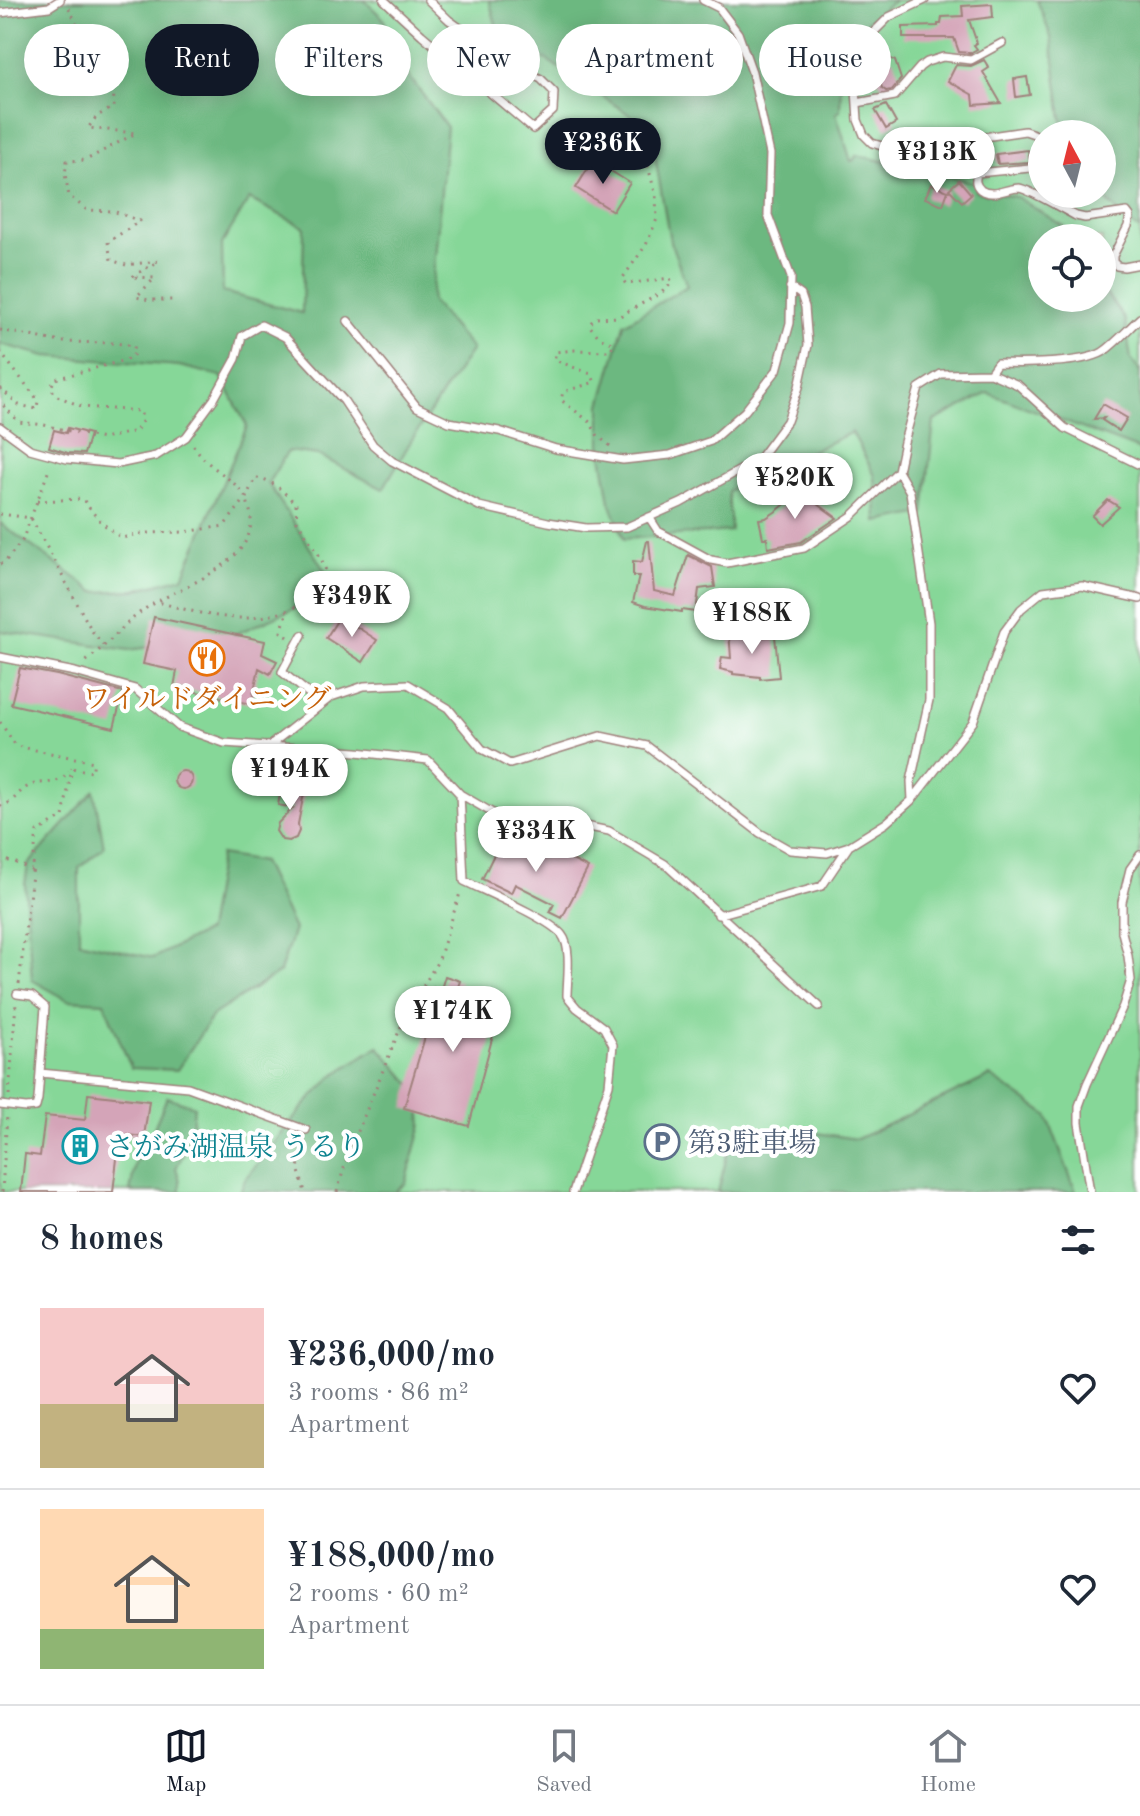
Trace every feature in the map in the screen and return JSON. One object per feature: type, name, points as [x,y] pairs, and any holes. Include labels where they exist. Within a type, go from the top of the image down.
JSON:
[{"type":"lane","points":[[0,13],[49,7],[60,0]]},
{"type":"lane","points":[[384,0],[533,129],[553,111],[554,92],[541,79],[506,61],[449,20],[428,0]]},
{"type":"lane","points":[[348,321],[417,407],[449,422],[499,431],[556,449],[623,460],[670,455],[711,441],[745,411],[777,370],[790,323],[791,277],[768,215],[770,154],[752,72],[738,33],[719,8],[703,0]]},
{"type":"lane","points":[[925,0],[889,17],[874,32],[862,53],[855,74],[858,120],[864,135],[872,143],[888,148],[1028,132]]},
{"type":"lane","points":[[857,103],[895,96],[927,62],[943,57],[971,60],[1002,43]]},
{"type":"lane","points":[[1028,168],[977,173],[975,180],[984,192],[1020,188],[1028,192]]},
{"type":"lane","points":[[1060,208],[1085,218],[1127,212],[1130,216],[1128,226],[1113,262],[1124,267],[1140,264]]},
{"type":"lane","points":[[0,427],[30,449],[67,459],[118,464],[156,456],[186,437],[214,399],[236,359],[242,336],[261,325],[285,337],[344,401],[373,445],[392,461],[479,506],[586,528],[627,527],[681,503],[758,460],[787,421],[799,387],[808,345],[805,307],[801,295],[790,287]]},
{"type":"lane","points":[[990,373],[997,363],[1090,357],[1102,352],[1140,318]]},
{"type":"lane","points":[[649,517],[658,531],[711,560],[727,563],[804,548],[852,516],[898,471],[919,388],[941,374],[990,373],[1018,385],[1065,428],[1140,465]]},
{"type":"lane","points":[[898,471],[910,492],[929,623],[929,700],[911,781],[912,800]]},
{"type":"lane","points":[[269,746],[331,697],[364,686],[408,684],[448,708],[482,749],[510,764],[600,736],[647,746],[760,833],[790,850],[827,853],[849,846],[886,823],[912,800],[973,722],[1004,632],[1021,609],[1043,591],[1082,586],[1140,599]]},
{"type":"lane","points":[[302,635],[282,672],[322,704]]},
{"type":"lane","points":[[0,657],[75,672],[135,689],[179,727],[224,743],[428,760],[460,794],[503,819],[550,819],[609,831],[665,864],[819,1006]]},
{"type":"lane","points":[[460,794],[464,881],[549,923],[564,936],[568,957],[567,996],[577,1008],[604,1028],[613,1045],[609,1085],[573,1192]]},
{"type":"lane","points":[[718,915],[822,886],[849,846]]},
{"type":"lane","points":[[1090,1192],[1079,1106],[1123,1006],[1131,980],[1122,932],[1122,902],[1130,869],[1140,855]]},
{"type":"lane","points":[[4,1105],[36,1107],[38,1099],[45,1007],[32,996],[17,994]]},
{"type":"lane","points":[[40,1073],[188,1087],[306,1130]]},
{"type":"path","points":[[68,7],[76,22],[76,34],[107,56],[87,61],[83,68],[101,86],[113,74],[114,107],[97,116],[88,128],[136,133],[86,160],[67,161],[65,174],[69,196],[87,210],[113,211],[140,221],[108,242],[111,260],[126,265],[159,261],[131,277],[155,278],[136,297],[173,300]]},
{"type":"path","points":[[623,460],[598,436],[590,422],[561,400],[563,392],[595,382],[591,374],[555,360],[555,352],[610,351],[614,344],[599,337],[589,325],[595,318],[618,317],[661,293],[672,283],[670,278],[626,284],[622,279],[646,245],[657,219],[656,196],[638,129]]},
{"type":"path","points":[[0,330],[61,342],[134,346],[135,353],[129,359],[55,379],[51,387],[55,395],[83,407],[140,411],[143,420],[136,431],[103,439],[19,422],[0,402]]},
{"type":"path","points":[[0,352],[38,400],[37,409],[19,405],[0,388]]},
{"type":"path","points":[[75,672],[145,609],[227,563],[249,539],[252,520],[246,498],[204,459],[186,437]]},
{"type":"path","points":[[0,564],[22,541],[54,456]]},
{"type":"path","points":[[37,501],[83,499],[106,528],[122,538],[145,533],[185,532],[224,526],[246,498],[255,478],[260,478],[270,481],[296,504],[297,521],[321,558],[328,576],[324,589],[288,610],[254,619],[203,614],[158,602]]},
{"type":"path","points":[[0,514],[31,518]]},
{"type":"path","points":[[31,518],[92,631],[104,646]]},
{"type":"path","points":[[288,610],[281,632],[297,644]]},
{"type":"path","points":[[0,722],[16,746],[94,762],[92,772],[72,768]]},
{"type":"path","points":[[0,806],[10,804],[28,786],[63,779],[72,768]]},
{"type":"path","points":[[2,1192],[4,1105],[37,832],[63,817],[72,768]]},
{"type":"path","points":[[0,859],[33,871]]},
{"type":"path","points":[[337,1192],[347,1158],[404,1019],[439,959],[464,881]]},
{"type":"path","points":[[305,1192],[298,1168],[306,1130]]},
{"type":"green space","points":[[0,0],[1110,0],[1140,85],[1140,1192],[0,1192]]},
{"type":"green space","points":[[0,0],[364,0],[385,24],[275,24],[275,96],[411,96],[411,79],[447,127],[431,301],[472,349],[383,489],[318,455],[288,451],[268,483],[329,577],[309,602],[231,636],[129,650],[0,631],[0,523],[95,592],[135,590],[183,577],[247,426],[221,376],[179,366],[46,356],[0,344]],"holes":[[[249,199],[304,227],[302,313],[223,292],[222,244]]]},
{"type":"green space","points":[[489,0],[895,0],[864,24],[759,24],[759,96],[840,96],[840,111],[836,113],[851,161],[856,155],[978,183],[976,192],[1017,197],[1028,204],[1028,208],[1034,208],[1060,224],[1028,224],[1028,312],[1116,312],[1116,307],[1125,320],[1131,359],[1140,372],[1140,450],[988,393],[934,421],[924,513],[877,522],[875,476],[852,432],[728,491],[731,531],[624,539],[610,502],[601,449],[601,405],[624,324],[687,286],[670,241],[650,128],[602,96],[743,96],[743,24],[556,24],[556,66],[540,57],[540,24],[496,24]]},
{"type":"green space","points":[[1037,0],[1140,0],[1140,230],[1114,208],[1116,120],[1062,120],[1051,37]]},
{"type":"green space","points":[[94,791],[104,847],[79,868],[79,941],[153,958],[207,931],[220,855],[262,862],[294,929],[280,972],[213,1015],[177,1070],[131,1068],[104,1002],[68,1000],[32,980],[25,884],[28,865]]},
{"type":"green space","points":[[378,1046],[419,1093],[422,1125],[406,1183],[395,1192],[240,1192],[245,1179],[305,1105],[334,1075]]},
{"type":"green space","points":[[990,1076],[1047,1115],[1076,1192],[718,1192],[733,1131],[817,1133],[857,1139]]},
{"type":"green space","points":[[167,1097],[194,1106],[191,1139],[176,1168],[180,1192],[130,1192],[135,1163],[148,1142]]},
{"type":"building","points":[[992,4],[993,17],[969,20],[977,43],[974,45],[977,49],[970,53],[959,52],[954,38],[903,38],[903,27],[938,26],[942,17],[963,16],[962,6]]},
{"type":"building","points":[[891,59],[895,61],[901,79],[892,90]]},
{"type":"building","points":[[984,60],[989,68],[983,72],[1001,103],[974,105],[973,95],[948,81],[956,65],[971,66]]},
{"type":"building","points":[[1027,77],[1030,95],[1016,97],[1014,79]]},
{"type":"building","points":[[886,105],[896,123],[886,129],[875,110]]},
{"type":"building","points":[[1028,150],[1028,162],[998,164],[996,154]]},
{"type":"building","points":[[593,160],[630,183],[613,211],[576,188]]},
{"type":"building","points":[[959,180],[971,194],[962,202],[949,189]]},
{"type":"building","points":[[931,184],[948,191],[943,205],[925,198]]},
{"type":"building","points":[[1103,404],[1127,418],[1119,431],[1102,420],[1104,418],[1094,419]]},
{"type":"building","points":[[68,428],[90,434],[84,454],[49,447],[54,430],[66,433]]},
{"type":"building","points":[[801,491],[837,518],[801,542],[768,548],[759,519],[778,510]]},
{"type":"building","points":[[1108,500],[1119,507],[1100,524],[1092,516]]},
{"type":"building","points":[[647,541],[654,591],[675,596],[688,555],[712,567],[715,587],[699,589],[696,612],[633,602],[639,576],[633,576],[633,561],[642,562]]},
{"type":"building","points":[[340,616],[377,640],[363,662],[326,638]]},
{"type":"building","points":[[154,617],[265,641],[262,654],[277,661],[270,674],[259,668],[251,704],[174,687],[177,671],[143,664]]},
{"type":"building","points":[[729,631],[775,636],[779,677],[760,679],[720,669],[722,657],[731,658]]},
{"type":"building","points":[[20,668],[123,692],[114,728],[11,704]]},
{"type":"building","points":[[179,771],[187,771],[192,780],[190,787],[179,789],[174,784],[174,776]]},
{"type":"building","points":[[282,784],[305,788],[299,831],[296,838],[289,841],[282,840],[276,831],[278,823],[293,808],[278,805]]},
{"type":"building","points":[[502,838],[542,858],[547,847],[588,868],[562,918],[550,912],[554,904],[515,884],[511,893],[482,879]]},
{"type":"building","points":[[445,976],[460,981],[456,993],[501,1005],[469,1126],[404,1108],[427,1030],[423,1029],[434,987],[441,989]]},
{"type":"building","name":"さがみ湖温泉 うるり","points":[[88,1094],[149,1101],[144,1137],[120,1134],[113,1192],[21,1192],[25,1154],[40,1156],[45,1116],[85,1120]]},
{"type":"place","name":"ワイルドダイニング","points":[[207,658]]},
{"type":"place","name":"第3駐車場","points":[[662,1142]]},
{"type":"place","name":"さがみ湖温泉 うるり","points":[[80,1146]]}]
